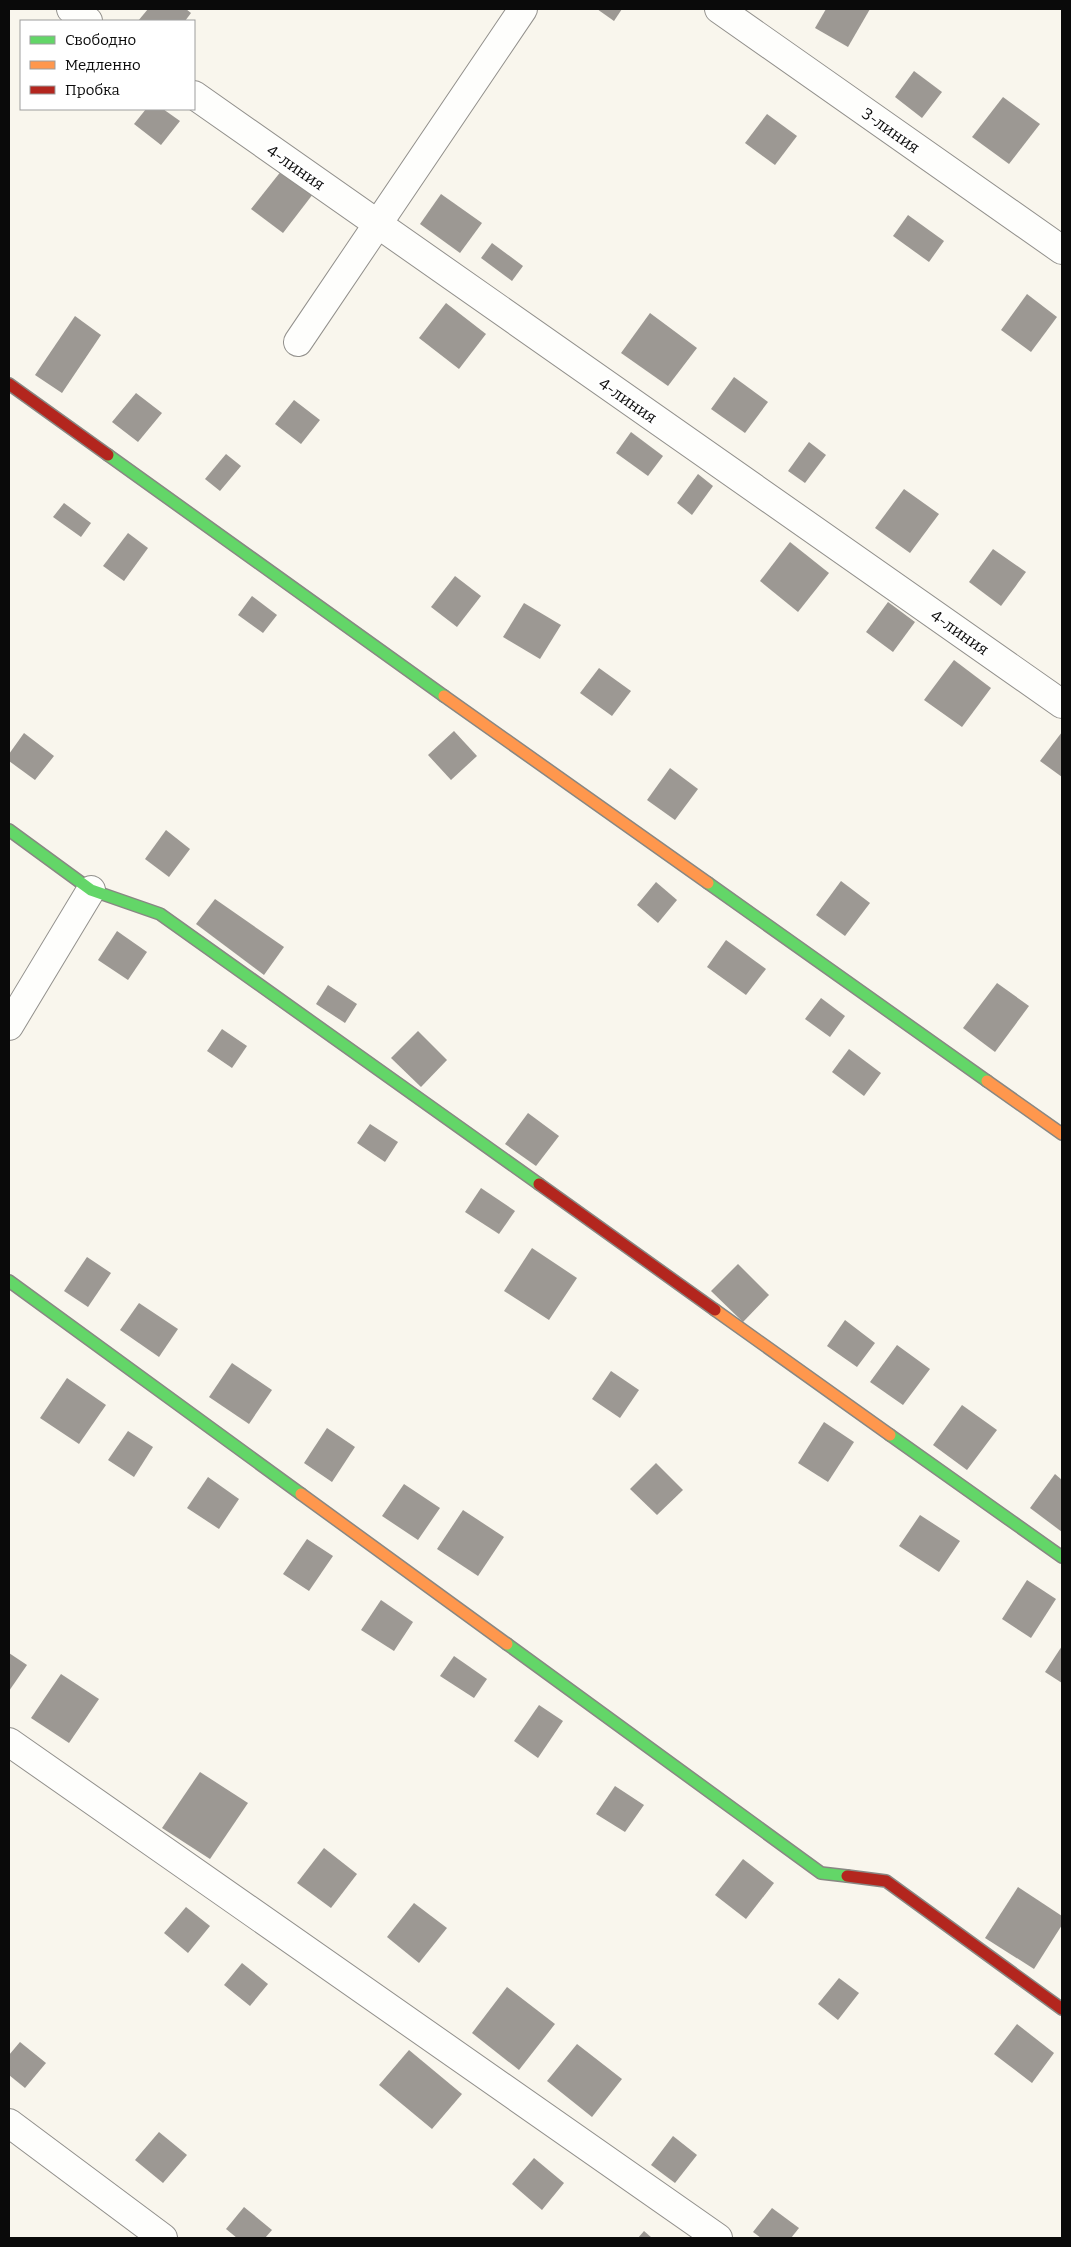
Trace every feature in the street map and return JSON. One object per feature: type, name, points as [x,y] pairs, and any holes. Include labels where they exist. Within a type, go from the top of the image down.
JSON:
[{"type":"street","points":[[71,9],[87,20]]},
{"type":"street","points":[[298,342],[523,9]]},
{"type":"street","name":"3-линия","points":[[719,9],[1062,250]]},
{"type":"street","name":"4-линия","points":[[195,96],[1062,704]]},
{"type":"street","points":[[9,384],[489,729],[1062,1134]]},
{"type":"street","points":[[9,830],[91,890],[160,914],[1062,1557]]},
{"type":"street","points":[[9,1026],[91,890]]},
{"type":"street","points":[[9,1281],[821,1873],[886,1881],[1062,2009]]},
{"type":"street","points":[[9,1742],[718,2238]]},
{"type":"street","points":[[9,2123],[163,2238]]},
{"type":"building","points":[[148,9],[186,9],[191,13],[186,20],[139,20]]},
{"type":"building","points":[[597,9],[622,9],[614,21]]},
{"type":"building","points":[[826,9],[870,9],[848,47],[815,28]]},
{"type":"building","points":[[914,71],[942,92],[922,118],[895,97]]},
{"type":"building","points":[[1003,97],[1040,124],[1009,164],[972,137]]},
{"type":"building","points":[[145,110],[164,110],[180,121],[161,145],[134,124]]},
{"type":"building","points":[[767,114],[797,136],[775,165],[745,143]]},
{"type":"building","points":[[282,170],[313,194],[283,233],[251,209]]},
{"type":"building","points":[[441,194],[482,223],[460,253],[420,224]]},
{"type":"building","points":[[908,215],[944,241],[929,262],[893,236]]},
{"type":"building","points":[[492,243],[523,266],[512,281],[481,258]]},
{"type":"building","points":[[1027,294],[1057,317],[1031,352],[1001,330]]},
{"type":"building","points":[[446,303],[486,334],[459,369],[419,338]]},
{"type":"building","points":[[650,313],[697,348],[668,386],[621,353]]},
{"type":"building","points":[[75,316],[101,335],[62,393],[35,375]]},
{"type":"building","points":[[734,377],[768,402],[745,433],[711,409]]},
{"type":"building","points":[[136,393],[162,413],[138,442],[112,422]]},
{"type":"building","points":[[294,400],[320,420],[301,444],[275,424]]},
{"type":"building","points":[[631,432],[663,456],[648,476],[616,453]]},
{"type":"building","points":[[809,442],[826,455],[805,483],[788,471]]},
{"type":"building","points":[[226,454],[241,466],[220,491],[205,479]]},
{"type":"building","points":[[698,474],[713,486],[692,515],[677,503]]},
{"type":"building","points":[[904,489],[939,514],[910,553],[875,528]]},
{"type":"building","points":[[64,503],[91,523],[81,537],[53,517]]},
{"type":"building","points":[[128,533],[148,548],[124,581],[103,566]]},
{"type":"building","points":[[790,542],[829,573],[798,612],[760,581]]},
{"type":"building","points":[[993,549],[1026,572],[1001,606],[969,582]]},
{"type":"building","points":[[455,576],[481,596],[457,627],[431,607]]},
{"type":"building","points":[[252,596],[277,615],[263,633],[238,615]]},
{"type":"building","points":[[888,602],[915,622],[893,652],[866,632]]},
{"type":"building","points":[[524,603],[561,625],[540,659],[503,637]]},
{"type":"building","points":[[954,660],[991,688],[962,727],[924,700]]},
{"type":"building","points":[[599,668],[631,691],[612,716],[580,693]]},
{"type":"building","points":[[454,731],[477,756],[451,780],[428,755]]},
{"type":"building","points":[[1062,732],[1062,777],[1040,761]]},
{"type":"building","points":[[24,733],[54,756],[35,780],[9,761],[9,754]]},
{"type":"building","points":[[670,768],[698,789],[675,820],[647,800]]},
{"type":"building","points":[[166,830],[190,849],[169,877],[145,859]]},
{"type":"building","points":[[841,881],[870,903],[845,936],[816,915]]},
{"type":"building","points":[[656,882],[677,900],[658,923],[637,905]]},
{"type":"building","points":[[215,899],[284,947],[264,975],[196,924]]},
{"type":"building","points":[[117,931],[147,952],[128,980],[98,960]]},
{"type":"building","points":[[726,940],[766,969],[746,995],[707,967]]},
{"type":"building","points":[[997,983],[1029,1006],[995,1052],[963,1028]]},
{"type":"building","points":[[328,985],[357,1004],[345,1023],[316,1004]]},
{"type":"building","points":[[821,998],[845,1016],[830,1037],[805,1019]]},
{"type":"building","points":[[222,1029],[247,1046],[232,1068],[207,1051]]},
{"type":"building","points":[[418,1031],[447,1060],[421,1087],[391,1058]]},
{"type":"building","points":[[849,1049],[881,1073],[864,1096],[832,1072]]},
{"type":"building","points":[[528,1113],[559,1136],[536,1166],[505,1144]]},
{"type":"building","points":[[370,1124],[398,1142],[385,1162],[357,1143]]},
{"type":"building","points":[[481,1188],[515,1211],[499,1234],[465,1212]]},
{"type":"building","points":[[532,1248],[577,1278],[549,1320],[504,1291]]},
{"type":"building","points":[[87,1257],[111,1273],[88,1307],[64,1291]]},
{"type":"building","points":[[738,1264],[769,1295],[743,1322],[711,1291]]},
{"type":"building","points":[[139,1303],[178,1329],[159,1357],[120,1330]]},
{"type":"building","points":[[845,1320],[875,1343],[857,1367],[827,1346]]},
{"type":"building","points":[[897,1345],[930,1369],[903,1405],[870,1382]]},
{"type":"building","points":[[232,1363],[272,1390],[249,1424],[209,1397]]},
{"type":"building","points":[[611,1371],[639,1390],[620,1418],[592,1399]]},
{"type":"building","points":[[67,1378],[106,1405],[79,1444],[40,1418]]},
{"type":"building","points":[[962,1405],[997,1430],[967,1470],[933,1445]]},
{"type":"building","points":[[824,1422],[854,1442],[828,1482],[798,1463]]},
{"type":"building","points":[[327,1428],[355,1447],[332,1482],[304,1463]]},
{"type":"building","points":[[128,1431],[153,1447],[134,1477],[108,1460]]},
{"type":"building","points":[[656,1463],[683,1490],[657,1515],[630,1489]]},
{"type":"building","points":[[1055,1474],[1062,1480],[1062,1532],[1030,1508]]},
{"type":"building","points":[[208,1477],[239,1499],[219,1529],[187,1508]]},
{"type":"building","points":[[404,1484],[440,1508],[418,1540],[382,1516]]},
{"type":"building","points":[[463,1510],[504,1537],[478,1576],[437,1549]]},
{"type":"building","points":[[920,1515],[960,1541],[939,1572],[899,1546]]},
{"type":"building","points":[[307,1539],[333,1556],[309,1591],[283,1574]]},
{"type":"building","points":[[1027,1580],[1056,1599],[1031,1638],[1002,1619]]},
{"type":"building","points":[[381,1600],[413,1622],[394,1651],[361,1630]]},
{"type":"building","points":[[1062,1646],[1062,1683],[1045,1672]]},
{"type":"building","points":[[9,1653],[27,1665],[9,1691]]},
{"type":"building","points":[[454,1656],[487,1679],[474,1698],[440,1676]]},
{"type":"building","points":[[61,1674],[99,1699],[69,1743],[31,1718]]},
{"type":"building","points":[[539,1705],[563,1721],[538,1758],[514,1741]]},
{"type":"building","points":[[200,1772],[248,1803],[210,1859],[162,1828]]},
{"type":"building","points":[[615,1786],[644,1805],[625,1832],[596,1814]]},
{"type":"building","points":[[324,1848],[357,1874],[331,1908],[297,1883]]},
{"type":"building","points":[[743,1859],[774,1883],[746,1919],[715,1895]]},
{"type":"building","points":[[1018,1887],[1062,1916],[1062,1925],[1034,1969],[985,1938]]},
{"type":"building","points":[[414,1903],[447,1928],[419,1963],[387,1937]]},
{"type":"building","points":[[186,1907],[210,1926],[188,1953],[164,1933]]},
{"type":"building","points":[[242,1963],[268,1984],[250,2006],[224,1985]]},
{"type":"building","points":[[839,1978],[859,1993],[838,2020],[818,2004]]},
{"type":"building","points":[[507,1987],[555,2024],[519,2070],[472,2033]]},
{"type":"building","points":[[1017,2024],[1054,2053],[1032,2083],[994,2054]]},
{"type":"building","points":[[20,2042],[46,2063],[25,2088],[9,2075],[9,2055]]},
{"type":"building","points":[[577,2044],[622,2079],[592,2117],[547,2081]]},
{"type":"building","points":[[409,2050],[462,2094],[432,2129],[379,2085]]},
{"type":"building","points":[[159,2132],[187,2155],[163,2183],[135,2160]]},
{"type":"building","points":[[673,2136],[697,2155],[675,2183],[651,2165]]},
{"type":"building","points":[[534,2158],[564,2183],[542,2210],[512,2184]]},
{"type":"building","points":[[244,2207],[272,2230],[265,2238],[237,2238],[226,2229]]},
{"type":"building","points":[[772,2208],[799,2228],[791,2238],[761,2238],[753,2232]]},
{"type":"building","points":[[644,2231],[652,2238],[638,2238]]},
{"type":"traffic: fast","points":[[108,455],[444,696]]},
{"type":"traffic: fast","points":[[9,830],[91,890],[160,914],[539,1184]]},
{"type":"traffic: fast","points":[[708,883],[987,1081]]},
{"type":"traffic: fast","points":[[9,1281],[301,1494]]},
{"type":"traffic: fast","points":[[890,1435],[1062,1557]]},
{"type":"traffic: fast","points":[[507,1644],[821,1873],[847,1876]]},
{"type":"traffic: slow","points":[[444,696],[708,883]]},
{"type":"traffic: slow","points":[[987,1081],[1062,1134]]},
{"type":"traffic: slow","points":[[715,1310],[890,1435]]},
{"type":"traffic: slow","points":[[301,1494],[507,1644]]},
{"type":"traffic: jam","points":[[9,384],[108,455]]},
{"type":"traffic: jam","points":[[539,1184],[715,1310]]},
{"type":"traffic: jam","points":[[847,1876],[886,1881],[1062,2009]]}]
